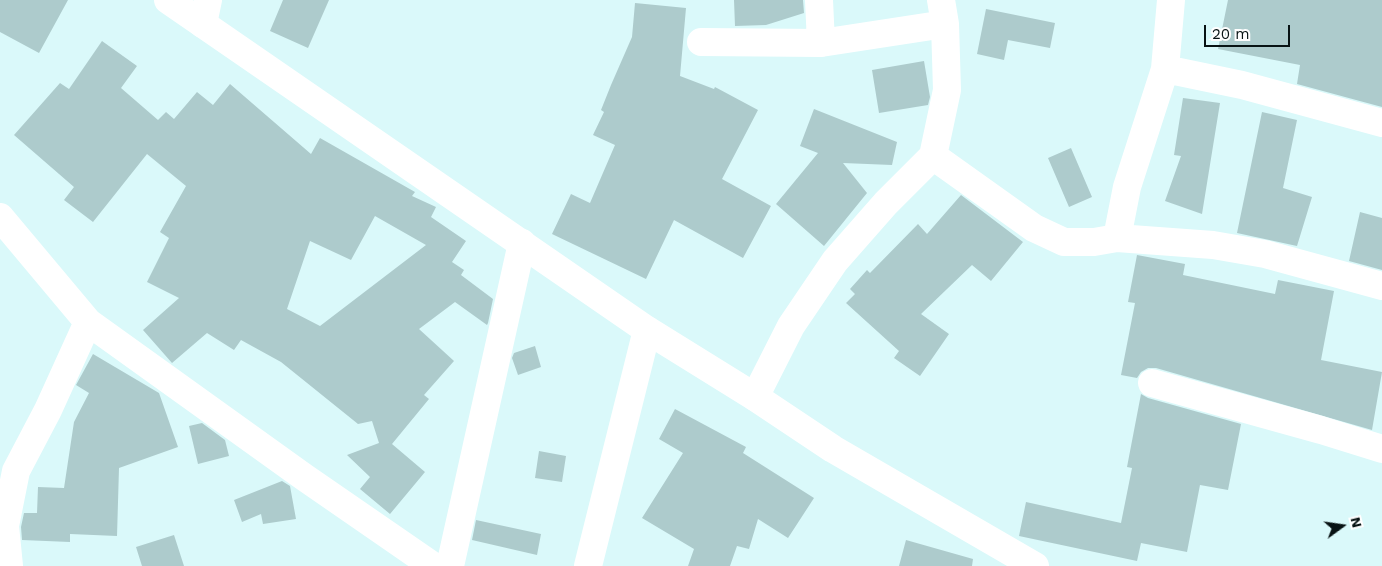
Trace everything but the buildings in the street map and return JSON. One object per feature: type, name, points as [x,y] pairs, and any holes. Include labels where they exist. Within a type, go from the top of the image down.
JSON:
[{"type":"street","points":[[168,0],[206,12],[522,243],[647,330],[755,396],[833,449],[1035,566]]},
{"type":"street","points":[[819,0],[821,43]]},
{"type":"street","points":[[1117,238],[1127,187],[1165,69],[1171,0]]},
{"type":"street","points":[[701,42],[821,43],[943,12],[947,90],[933,156],[886,203],[835,261],[791,326],[755,396]]},
{"type":"street","points":[[1165,69],[1242,85],[1382,123]]},
{"type":"street","points":[[933,156],[1034,228],[1064,242],[1094,242],[1117,238],[1213,245],[1265,254],[1382,286]]},
{"type":"street","points":[[0,218],[88,322],[296,472],[434,566]]},
{"type":"street","points":[[450,566],[522,243]]},
{"type":"street","points":[[9,566],[5,526],[8,475],[48,410],[88,322]]},
{"type":"street","points":[[588,566],[647,330]]},
{"type":"street","points":[[1152,383],[1321,430],[1382,450]]}]
